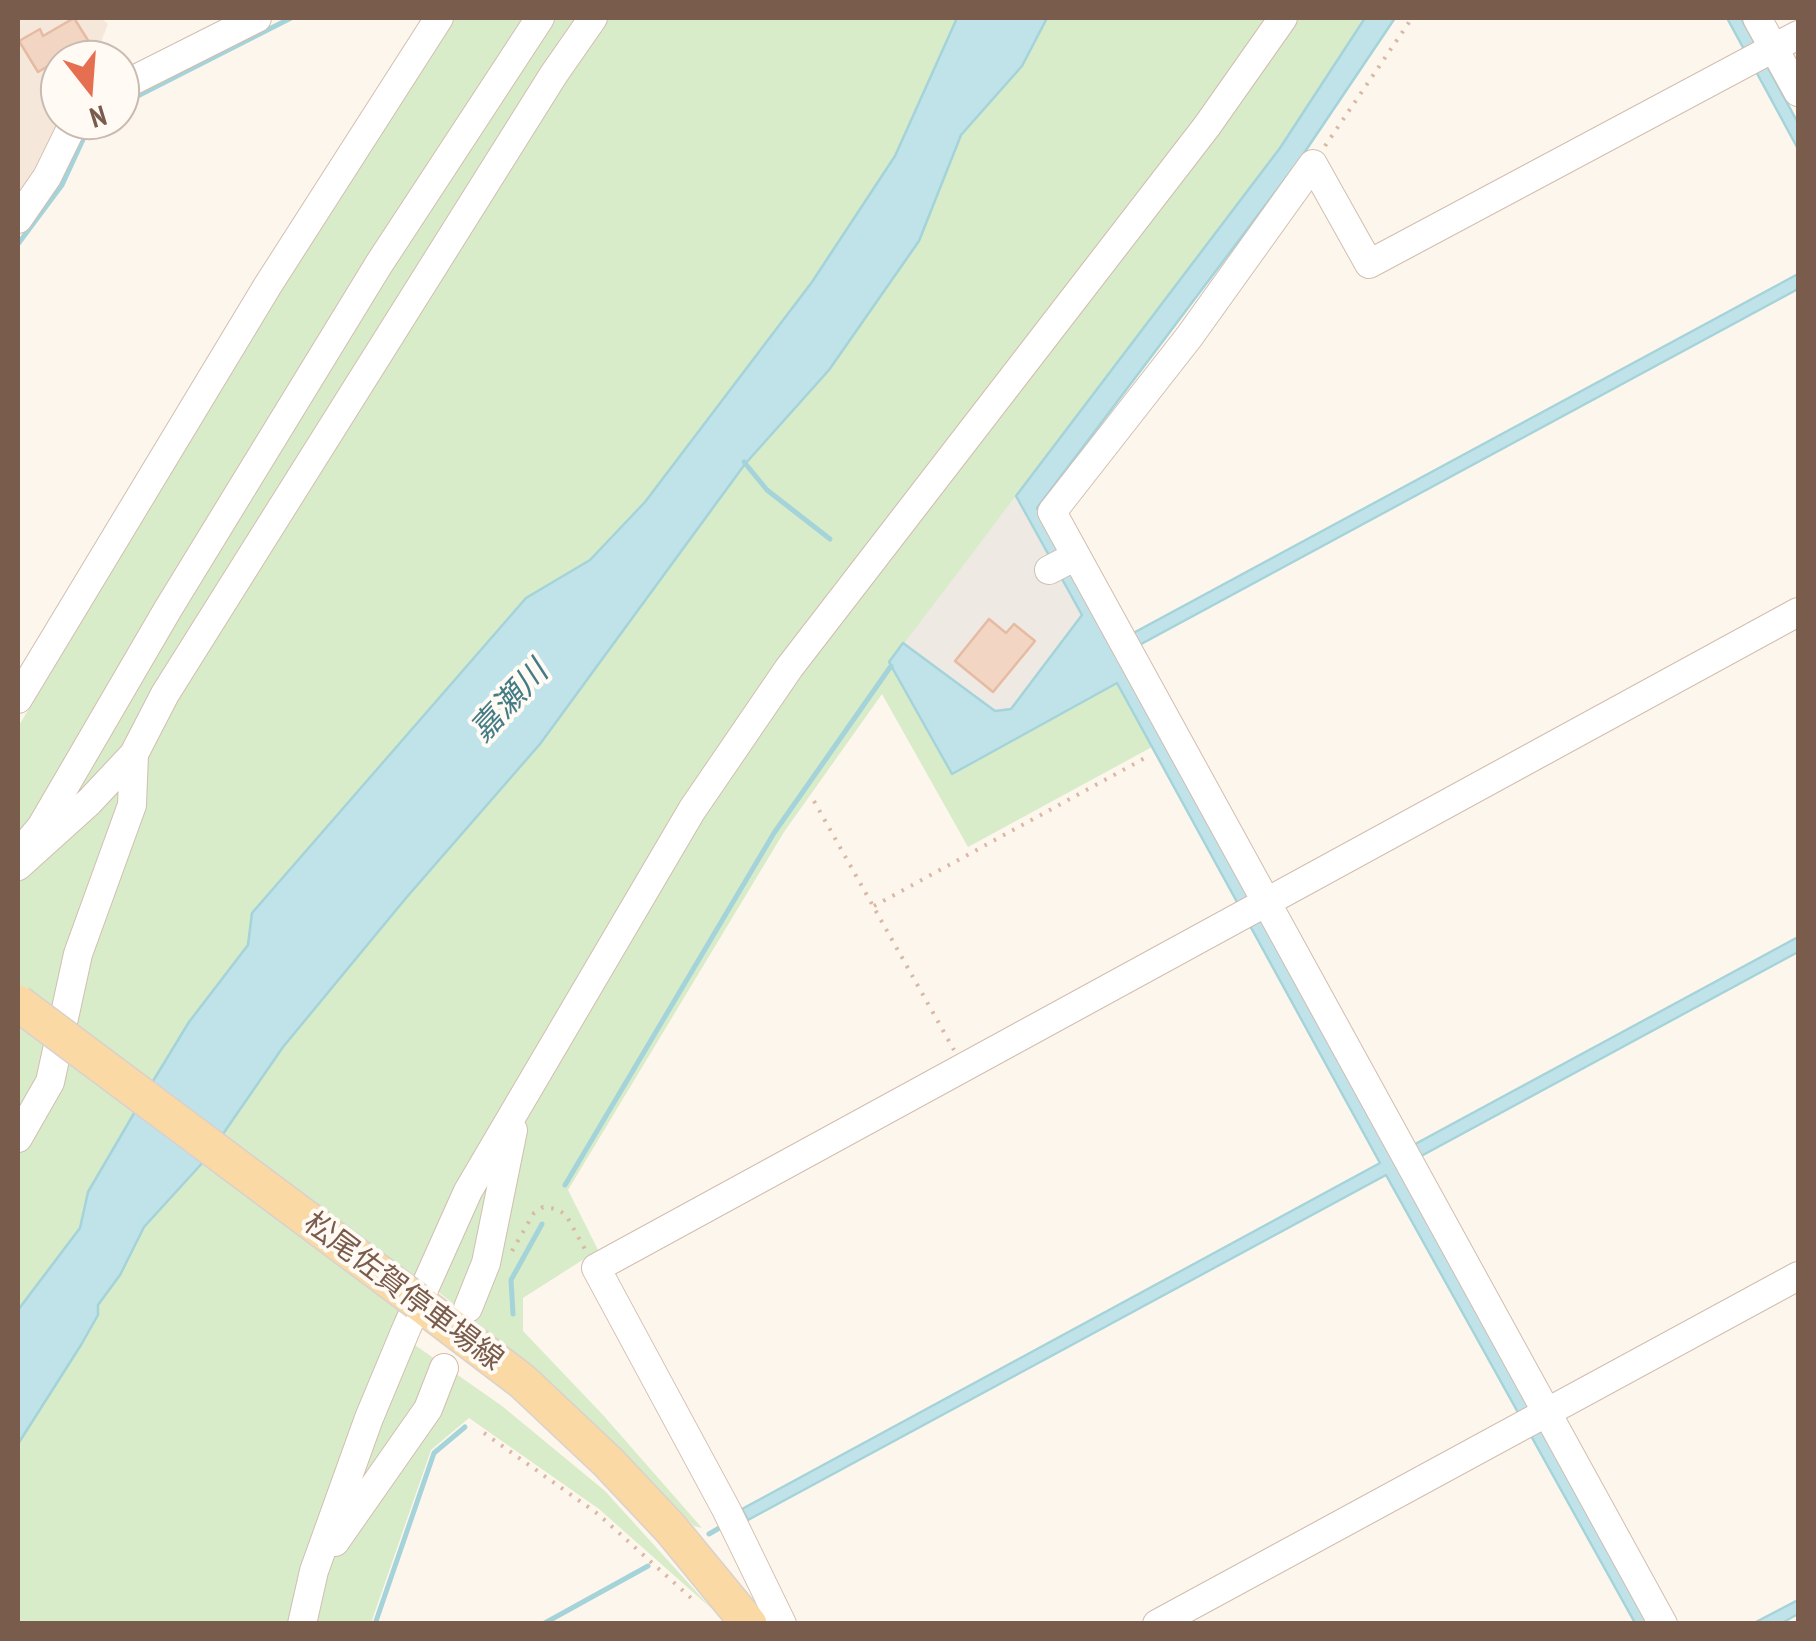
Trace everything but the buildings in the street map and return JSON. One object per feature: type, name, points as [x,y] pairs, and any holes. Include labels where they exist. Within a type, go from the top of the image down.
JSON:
[{"type":"main road","name":"松尾佐賀停車場線","points":[[18,1003],[522,1381],[608,1462],[671,1529],[750,1624]]},
{"type":"street","points":[[140,77],[257,18]]},
{"type":"street","points":[[21,687],[268,285],[440,18]]},
{"type":"street","points":[[18,855],[41,827],[168,609],[379,264],[540,18]]},
{"type":"street","points":[[18,866],[89,802],[134,754],[165,694],[593,18]]},
{"type":"street","points":[[302,1624],[314,1572],[370,1418],[468,1192],[692,810],[789,668],[1207,126],[1283,18]]},
{"type":"street","points":[[1757,18],[1771,50],[1798,92]]},
{"type":"street","points":[[1663,1624],[1052,512],[1189,337],[1313,164],[1369,264],[1771,50]]},
{"type":"street","points":[[18,218],[47,177],[65,140]]},
{"type":"street","points":[[1049,570],[1076,556]]},
{"type":"street","points":[[782,1624],[726,1509],[596,1268],[1798,612]]},
{"type":"street","points":[[18,1138],[50,1082],[78,954],[132,806],[134,754]]},
{"type":"street","points":[[468,1308],[486,1263],[517,1112]]},
{"type":"street","points":[[1157,1624],[1798,1276]]},
{"type":"street","points":[[314,1572],[428,1410],[444,1368]]},
{"type":"path","points":[[1313,164],[1412,18]]},
{"type":"path","points":[[874,906],[1145,758]]},
{"type":"path","points":[[814,801],[963,1067]]},
{"type":"path","points":[[557,1208],[566,1215],[596,1268]]},
{"type":"path","points":[[484,1433],[598,1514],[702,1610]]},
{"type":"shaded area","points":[[18,18],[101,18],[108,24],[102,40],[40,40],[40,140],[55,140],[18,200]]},
{"type":"shaded area","points":[[1016,496],[1082,615],[1011,709],[995,711],[903,643]]},
{"type":"green space","points":[[452,18],[957,18],[895,156],[812,282],[645,502],[590,560],[526,598],[252,913],[248,945],[189,1022],[147,1091],[88,1192],[81,1228],[18,1310],[18,727],[278,296]]},
{"type":"green space","points":[[1047,18],[1365,18],[1280,148],[890,662],[952,774],[1116,683],[1152,747],[968,847],[882,694],[784,832],[568,1190],[601,1256],[584,1259],[523,1298],[523,1331],[702,1528],[694,1526],[619,1448],[531,1367],[419,1276],[395,1331],[502,1406],[605,1491],[712,1609],[599,1509],[469,1418],[431,1450],[371,1623],[18,1624],[18,1444],[81,1345],[98,1315],[97,1305],[120,1275],[144,1226],[205,1160],[283,1047],[540,744],[745,464],[829,370],[919,241],[961,135],[1022,66]]},
{"type":"water","name":"嘉瀬川","points":[[957,18],[1047,18],[1022,66],[961,135],[919,241],[829,370],[745,464],[540,744],[283,1047],[205,1160],[144,1227],[120,1275],[98,1305],[98,1315],[81,1345],[18,1444],[18,1310],[80,1228],[88,1192],[189,1022],[248,945],[252,913],[526,598],[590,560],[645,502],[812,282],[895,156]]},
{"type":"water","points":[[1365,18],[1395,18],[1298,162],[1037,508],[1113,644],[1798,274],[1798,289],[1119,656],[1393,1156],[1798,937],[1798,952],[1399,1168],[1652,1623],[1635,1623],[1386,1175],[748,1520],[742,1509],[1380,1163],[1117,683],[952,774],[889,662],[903,643],[995,711],[1011,709],[1082,615],[1016,496],[1280,148]]},
{"type":"water","points":[[1727,18],[1741,18],[1798,123],[1798,149]]},
{"type":"water","points":[[1798,1600],[1798,1614],[1782,1623],[1754,1623]]},
{"type":"waterway","points":[[140,95],[291,18]]},
{"type":"waterway","points":[[18,244],[62,185],[83,140]]},
{"type":"waterway","points":[[744,462],[767,490],[830,539]]},
{"type":"waterway","points":[[565,1185],[774,833],[891,666]]},
{"type":"waterway","points":[[513,1314],[511,1280],[542,1224]]},
{"type":"waterway","points":[[375,1624],[434,1453],[465,1427]]},
{"type":"waterway","points":[[709,1534],[721,1527]]},
{"type":"waterway","points":[[543,1624],[648,1566]]}]
